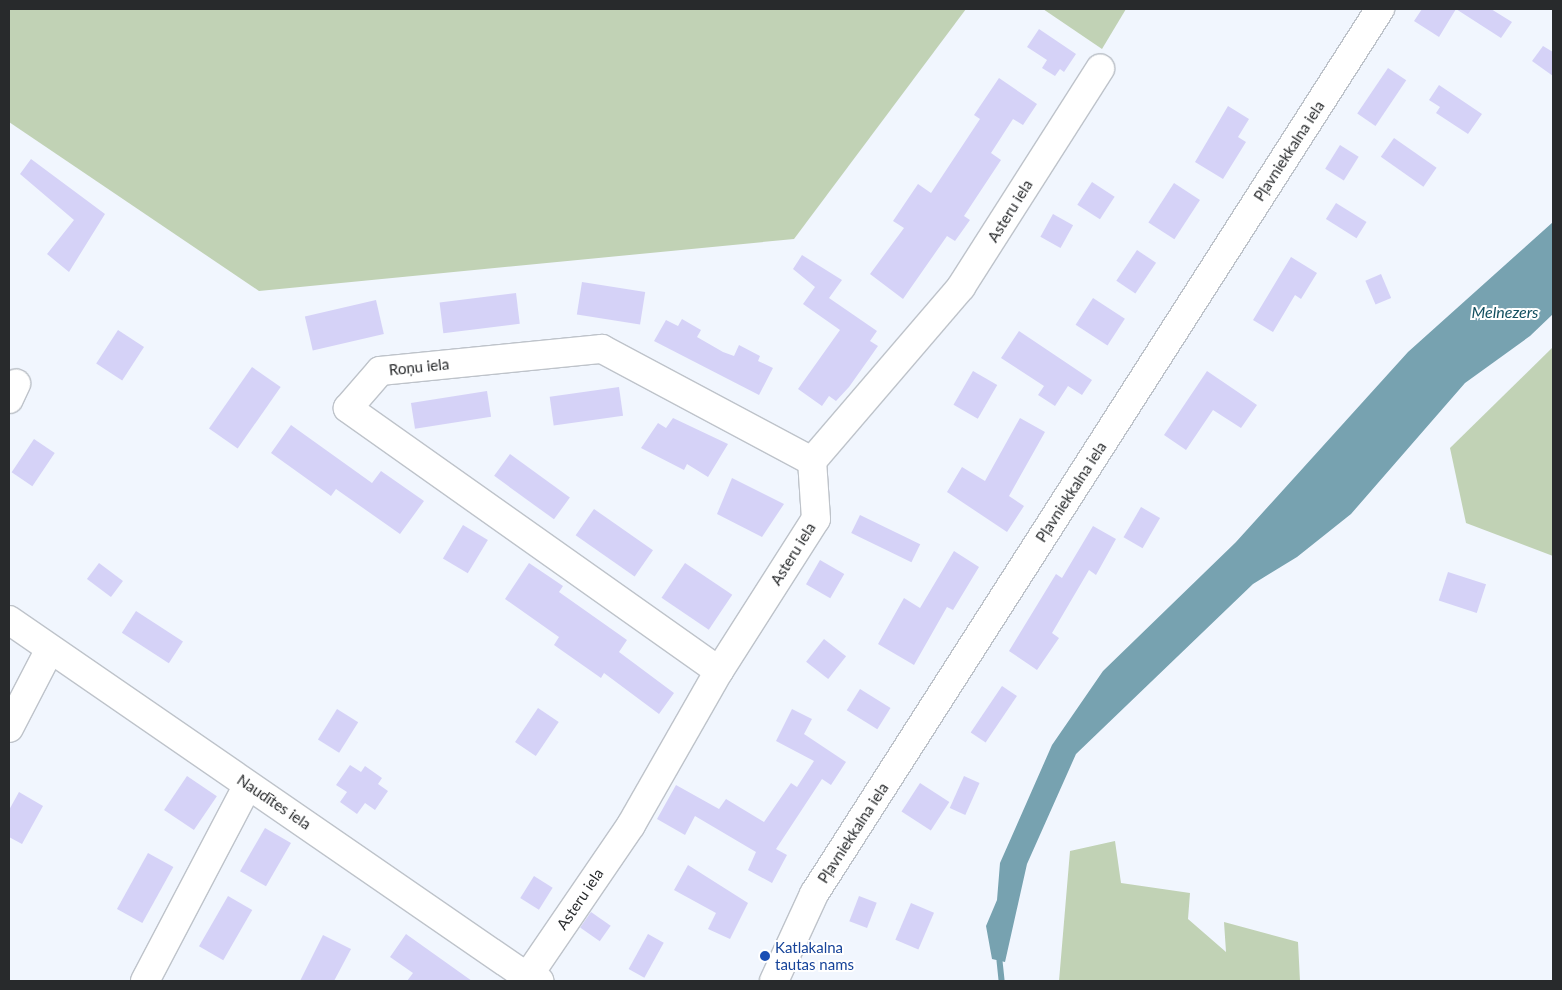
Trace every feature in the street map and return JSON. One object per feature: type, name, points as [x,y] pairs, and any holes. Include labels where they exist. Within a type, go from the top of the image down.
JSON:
[{"type":"street","name":"Pļavniekkalna iela","points":[[774,981],[814,894],[1380,9]]},
{"type":"street","name":"Asteru iela","points":[[523,977],[631,825],[719,671],[816,519],[812,461],[961,288],[1100,69]]},
{"type":"street","name":"Roņu iela","points":[[719,671],[348,408],[380,371],[602,349],[812,461]]},
{"type":"street","name":"Naudītes iela","points":[[9,620],[523,977]]},
{"type":"street","points":[[9,728],[50,649]]},
{"type":"street","points":[[145,981],[248,785]]},
{"type":"green space","points":[[9,9],[966,9],[794,239],[259,291],[9,122]]},
{"type":"green space","points":[[1043,9],[1126,9],[1102,49]]},
{"type":"green space","points":[[1553,347],[1553,556],[1466,523],[1450,448]]},
{"type":"green space","points":[[1115,841],[1121,883],[1190,893],[1188,919],[1226,952],[1224,922],[1298,942],[1300,981],[1059,981],[1070,851]]},
{"type":"water","name":"Melnezers","points":[[1553,222],[1553,314],[1530,336],[1465,383],[1351,514],[1297,557],[1253,584],[1076,754],[1027,864],[1005,962],[992,959],[986,926],[997,900],[1000,863],[1052,745],[1103,671],[1236,542],[1408,352]]},
{"type":"building","points":[[1422,9],[1456,9],[1439,37],[1414,21]]},
{"type":"building","points":[[1456,9],[1491,9],[1512,22],[1501,38]]},
{"type":"building","points":[[1039,29],[1076,54],[1064,72],[1060,69],[1055,76],[1042,68],[1047,60],[1027,47]]},
{"type":"building","points":[[1543,46],[1553,52],[1553,76],[1532,61]]},
{"type":"building","points":[[1388,68],[1406,80],[1375,126],[1357,114]]},
{"type":"building","points":[[999,78],[1037,104],[1023,125],[1013,119],[991,153],[1001,160],[964,216],[970,220],[955,241],[947,236],[903,299],[870,274],[904,228],[893,221],[918,184],[931,193],[980,119],[974,115]]},
{"type":"building","points":[[1439,85],[1482,114],[1468,134],[1436,113],[1440,107],[1429,100]]},
{"type":"building","points":[[1228,106],[1249,119],[1238,137],[1246,142],[1223,179],[1195,162]]},
{"type":"building","points":[[1394,138],[1437,168],[1423,187],[1381,157]]},
{"type":"building","points":[[1340,145],[1359,157],[1344,180],[1325,169]]},
{"type":"building","points":[[31,159],[105,214],[69,272],[47,254],[74,220],[20,174]]},
{"type":"building","points":[[1092,182],[1115,197],[1100,219],[1077,205]]},
{"type":"building","points":[[1174,183],[1200,200],[1174,239],[1148,222]]},
{"type":"building","points":[[1336,203],[1367,222],[1356,238],[1326,219]]},
{"type":"building","points":[[1053,214],[1073,225],[1061,248],[1040,237]]},
{"type":"building","points":[[1137,250],[1156,263],[1135,294],[1116,281]]},
{"type":"building","points":[[802,255],[842,280],[829,298],[877,331],[870,341],[878,346],[849,387],[836,401],[829,396],[822,406],[798,389],[840,330],[803,304],[815,287],[793,269]]},
{"type":"building","points":[[1291,257],[1317,273],[1301,299],[1295,295],[1273,332],[1253,320]]},
{"type":"building","points":[[1381,274],[1391,298],[1376,305],[1365,281]]},
{"type":"building","points":[[582,282],[645,292],[640,325],[577,315]]},
{"type":"building","points":[[516,293],[520,324],[443,333],[440,302]]},
{"type":"building","points":[[1093,298],[1125,319],[1107,346],[1076,325]]},
{"type":"building","points":[[376,300],[384,334],[313,351],[305,316]]},
{"type":"building","points":[[682,319],[701,330],[697,337],[723,352],[734,356],[739,345],[760,356],[758,361],[773,368],[759,395],[654,341],[666,320],[678,326]]},
{"type":"building","points":[[118,330],[144,347],[122,380],[96,364]]},
{"type":"building","points":[[1019,331],[1092,380],[1082,395],[1068,386],[1055,406],[1038,395],[1044,386],[1001,358]]},
{"type":"building","points":[[252,367],[281,387],[238,449],[209,428]]},
{"type":"building","points":[[973,371],[997,385],[978,419],[954,405]]},
{"type":"building","points":[[1207,371],[1257,405],[1241,428],[1213,410],[1186,450],[1164,435]]},
{"type":"building","points":[[619,387],[623,416],[554,425],[550,397]]},
{"type":"building","points":[[487,391],[491,417],[415,429],[411,403]]},
{"type":"building","points":[[673,418],[728,444],[708,477],[687,464],[684,470],[641,448],[658,423],[666,428]]},
{"type":"building","points":[[1020,418],[1045,432],[1009,496],[1024,506],[1007,532],[947,492],[962,467],[985,481]]},
{"type":"building","points":[[291,425],[372,483],[381,471],[424,501],[400,534],[336,489],[331,496],[271,453]]},
{"type":"building","points":[[34,439],[55,453],[32,486],[12,472]]},
{"type":"building","points":[[510,454],[570,497],[554,519],[494,476]]},
{"type":"building","points":[[732,478],[784,504],[762,537],[717,514]]},
{"type":"building","points":[[1141,507],[1160,518],[1143,548],[1124,537]]},
{"type":"building","points":[[594,509],[653,550],[635,577],[576,535]]},
{"type":"building","points":[[860,515],[920,544],[911,562],[851,533]]},
{"type":"building","points":[[463,525],[488,540],[468,573],[443,558]]},
{"type":"building","points":[[1093,526],[1116,539],[1096,575],[1089,570],[1052,633],[1059,638],[1037,670],[1009,651],[1056,574],[1062,578]]},
{"type":"building","points":[[954,551],[979,567],[953,610],[947,607],[914,665],[878,644],[904,598],[920,608]]},
{"type":"building","points":[[820,560],[844,574],[830,598],[806,584]]},
{"type":"building","points":[[99,563],[123,581],[111,597],[87,579]]},
{"type":"building","points":[[529,563],[563,586],[559,592],[627,640],[619,652],[674,693],[659,714],[604,673],[601,678],[554,645],[559,637],[505,599]]},
{"type":"building","points":[[685,563],[732,595],[709,630],[662,598]]},
{"type":"building","points":[[1448,572],[1486,584],[1477,613],[1439,601]]},
{"type":"building","points":[[136,611],[183,641],[169,663],[122,633]]},
{"type":"building","points":[[824,639],[846,656],[828,679],[806,662]]},
{"type":"building","points":[[1002,686],[1017,696],[986,742],[971,732]]},
{"type":"building","points":[[860,689],[891,708],[877,729],[847,710]]},
{"type":"building","points":[[538,708],[559,722],[536,756],[515,742]]},
{"type":"building","points":[[337,709],[358,722],[339,753],[318,740]]},
{"type":"building","points":[[792,709],[812,719],[804,734],[846,762],[831,785],[822,779],[776,849],[787,855],[772,883],[748,870],[756,852],[695,816],[685,835],[657,819],[676,785],[719,809],[726,799],[764,822],[791,783],[797,787],[814,761],[776,741]]},
{"type":"building","points":[[350,765],[361,772],[365,766],[382,778],[378,784],[388,791],[375,810],[365,803],[357,814],[340,802],[347,792],[336,785]]},
{"type":"building","points":[[187,776],[217,796],[194,830],[164,810]]},
{"type":"building","points":[[964,776],[980,783],[965,815],[950,808]]},
{"type":"building","points":[[920,783],[949,802],[931,831],[901,812]]},
{"type":"building","points":[[19,792],[43,806],[22,844],[9,837],[9,810]]},
{"type":"building","points":[[265,828],[291,843],[266,886],[240,871]]},
{"type":"building","points":[[148,853],[173,867],[142,923],[117,909]]},
{"type":"building","points":[[688,865],[748,903],[730,939],[708,929],[716,913],[674,890]]},
{"type":"building","points":[[534,876],[553,888],[539,910],[520,898]]},
{"type":"building","points":[[228,896],[252,910],[223,960],[199,946]]},
{"type":"building","points":[[859,896],[877,903],[867,928],[849,921]]},
{"type":"building","points":[[911,903],[934,913],[918,950],[895,940]]},
{"type":"building","points":[[591,912],[611,926],[600,941],[580,928]]},
{"type":"building","points":[[406,934],[472,981],[407,981],[413,973],[390,957]]},
{"type":"building","points":[[648,934],[664,943],[644,978],[629,969]]},
{"type":"building","points":[[323,935],[351,949],[334,981],[300,981]]},
{"type":"waterway","points":[[1000,961],[1002,981]]},
{"type":"place","name":"Katlakalna tautas nams","points":[[765,956]]}]
